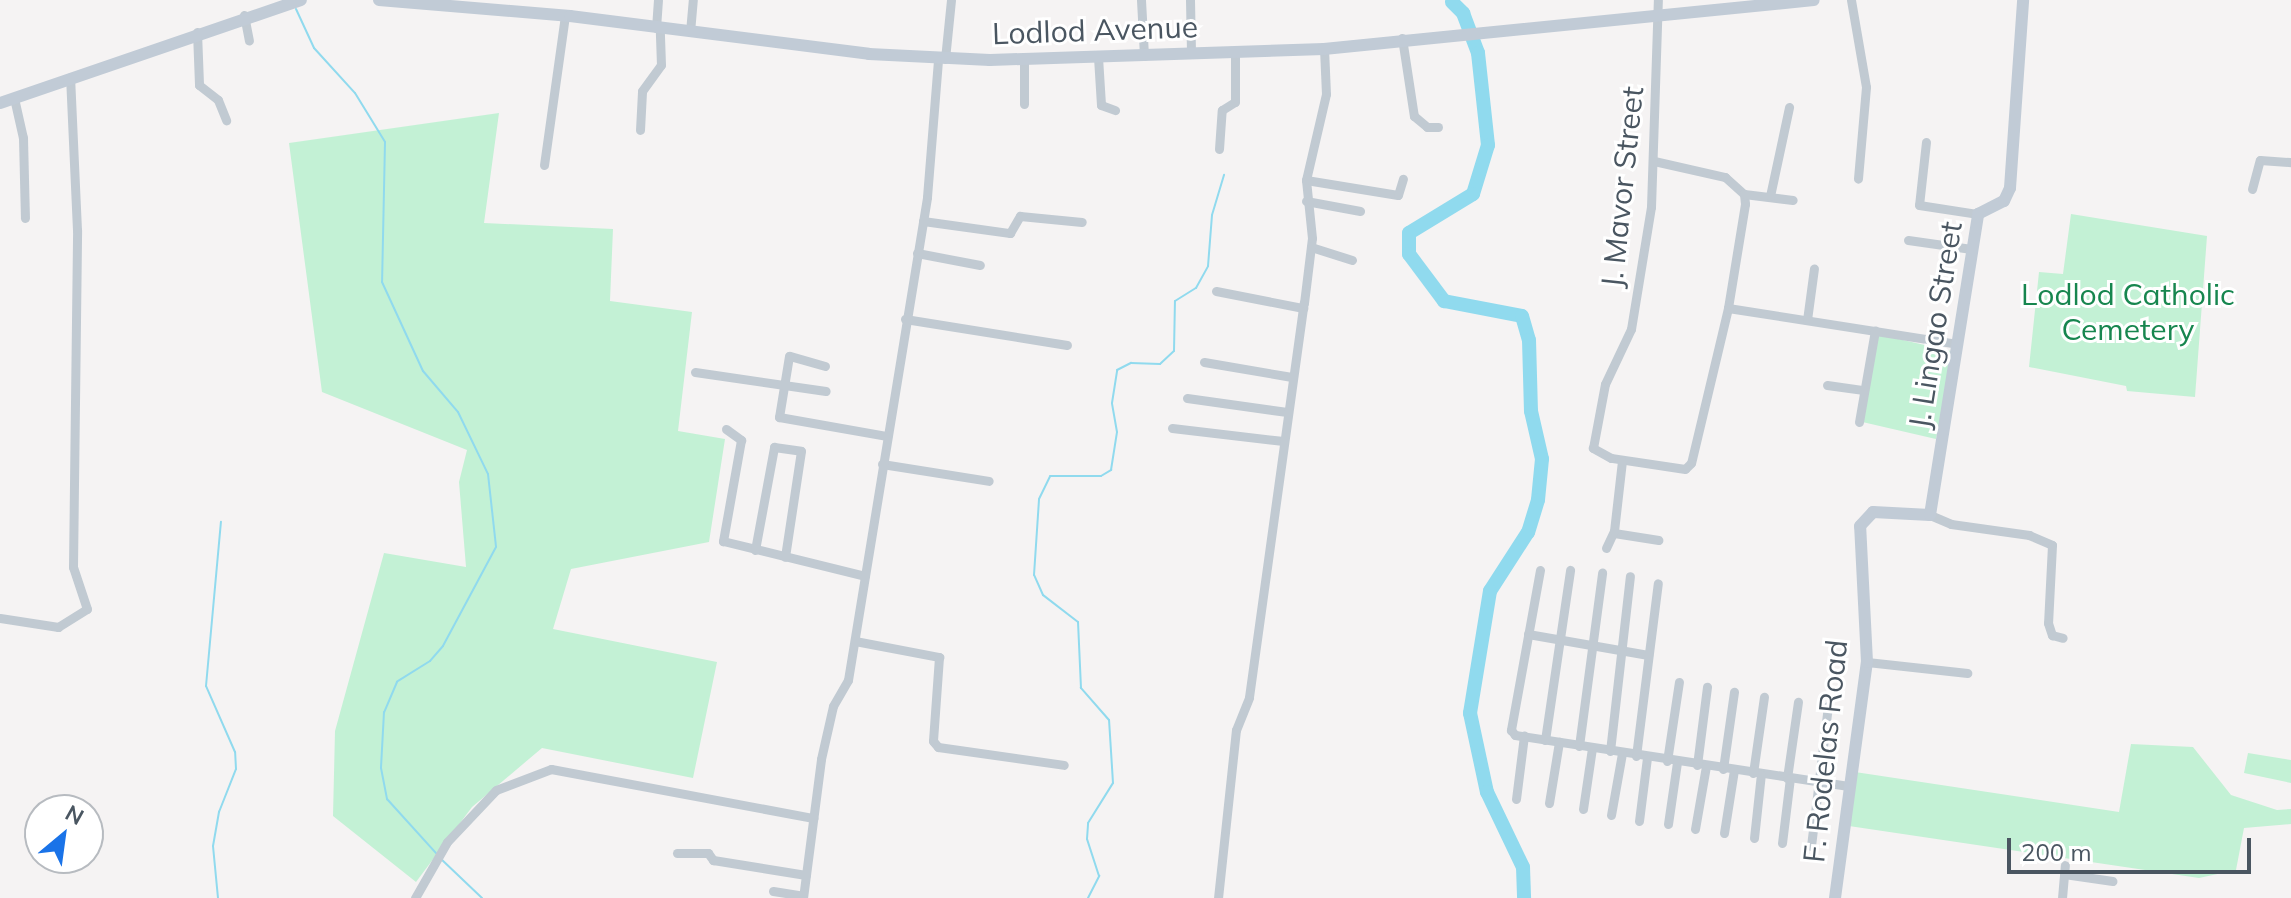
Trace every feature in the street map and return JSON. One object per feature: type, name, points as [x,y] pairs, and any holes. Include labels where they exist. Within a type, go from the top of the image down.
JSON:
[{"type":"main road","points":[[0,103],[244,15],[283,2],[301,0]]},
{"type":"main road","name":"Lodlod Avenue","points":[[379,0],[468,4],[942,59],[1024,60],[1324,49],[1467,30],[1657,19],[1814,0]]},
{"type":"main road","name":"J. Lingao Street","points":[[1930,515],[1978,214],[2004,201],[2010,188],[2023,0]]},
{"type":"main road","name":"F. Rodelas Road","points":[[1835,898],[1867,662],[1860,536],[1867,515],[1930,515]]},
{"type":"street","points":[[640,130],[642,91],[661,65],[658,0]]},
{"type":"street","points":[[688,31],[691,0]]},
{"type":"street","points":[[773,891],[803,897],[833,706],[848,680],[923,221],[951,0]]},
{"type":"street","points":[[1141,0],[1144,56]]},
{"type":"street","points":[[1190,0],[1191,54]]},
{"type":"street","name":"J. Mavor Street","points":[[1622,461],[1593,448],[1605,384],[1631,329],[1654,161],[1649,144],[1658,76],[1658,0]]},
{"type":"street","points":[[1851,0],[1866,87],[1858,179]]},
{"type":"street","points":[[244,15],[249,41]]},
{"type":"street","points":[[544,165],[565,16]]},
{"type":"street","points":[[197,32],[199,85],[218,100],[226,120]]},
{"type":"street","points":[[1402,38],[1414,116],[1427,127],[1438,127]]},
{"type":"street","points":[[1218,898],[1236,730],[1249,697],[1311,247],[1306,180],[1326,94],[1324,49]]},
{"type":"street","points":[[1219,149],[1222,110],[1235,102],[1235,53]]},
{"type":"street","points":[[1098,57],[1101,105],[1115,110]]},
{"type":"street","points":[[1024,60],[1024,104]]},
{"type":"street","points":[[0,618],[58,627],[87,609],[73,567],[78,246],[70,77]]},
{"type":"street","points":[[14,98],[23,138],[25,218]]},
{"type":"street","points":[[1770,196],[1789,107]]},
{"type":"street","points":[[1926,142],[1919,205],[1978,214]]},
{"type":"street","points":[[2252,189],[2260,160],[2291,162]]},
{"type":"street","points":[[1654,161],[1718,174],[1744,194],[1793,200]]},
{"type":"street","points":[[1306,180],[1398,195],[1403,179]]},
{"type":"street","points":[[1606,548],[1614,533],[1622,461],[1685,469],[1691,463],[1728,308],[1744,194]]},
{"type":"street","points":[[1306,201],[1360,211]]},
{"type":"street","points":[[923,221],[1010,233],[1020,216],[1082,222]]},
{"type":"street","points":[[1908,240],[1971,249]]},
{"type":"street","points":[[1311,247],[1352,260]]},
{"type":"street","points":[[917,253],[980,265]]},
{"type":"street","points":[[1807,320],[1814,268]]},
{"type":"street","points":[[1216,291],[1303,308]]},
{"type":"street","points":[[1728,308],[1957,344]]},
{"type":"street","points":[[905,319],[1067,345]]},
{"type":"street","points":[[1859,422],[1875,330]]},
{"type":"street","points":[[825,366],[789,356],[781,419],[887,436]]},
{"type":"street","points":[[1204,362],[1292,377]]},
{"type":"street","points":[[695,372],[826,391]]},
{"type":"street","points":[[1827,385],[1864,390]]},
{"type":"street","points":[[1187,398],[1287,412]]},
{"type":"street","points":[[1172,428],[1283,441]]},
{"type":"street","points":[[726,429],[741,440],[722,539],[865,576]]},
{"type":"street","points":[[755,550],[774,447],[801,451],[785,557]]},
{"type":"street","points":[[882,464],[989,481]]},
{"type":"street","points":[[1930,515],[1951,524],[2029,535],[2052,545],[2048,623],[2052,635],[2063,638]]},
{"type":"street","points":[[1614,533],[1658,540]]},
{"type":"street","points":[[1540,570],[1511,730],[1524,736],[1647,758],[1850,786]]},
{"type":"street","points":[[1545,740],[1570,570]]},
{"type":"street","points":[[1579,746],[1602,573]]},
{"type":"street","points":[[1610,751],[1624,650],[1630,576]]},
{"type":"street","points":[[1636,756],[1658,583]]},
{"type":"street","points":[[1528,634],[1648,655]]},
{"type":"street","points":[[855,641],[939,657],[933,741],[938,747],[1064,765]]},
{"type":"street","points":[[1867,662],[1967,673]]},
{"type":"street","points":[[1668,824],[1679,682]]},
{"type":"street","points":[[1695,829],[1707,687]]},
{"type":"street","points":[[1724,833],[1734,692]]},
{"type":"street","points":[[1754,838],[1764,697]]},
{"type":"street","points":[[1782,843],[1798,702]]},
{"type":"street","points":[[1811,846],[1828,706]]},
{"type":"street","points":[[1516,799],[1524,736]]},
{"type":"street","points":[[1549,803],[1559,742]]},
{"type":"street","points":[[1583,809],[1592,748]]},
{"type":"street","points":[[1611,815],[1622,753]]},
{"type":"street","points":[[1639,821],[1647,758]]},
{"type":"street","points":[[415,898],[447,842],[496,790],[551,769],[813,818]]},
{"type":"street","points":[[677,853],[708,853],[713,860],[806,875]]},
{"type":"street","points":[[2062,898],[2064,869],[2112,881]]},
{"type":"green space","points":[[499,113],[484,223],[613,229],[610,301],[692,312],[678,431],[725,439],[709,542],[571,569],[553,629],[717,662],[693,778],[542,748],[472,807],[416,882],[333,816],[335,731],[384,553],[466,567],[459,482],[467,450],[322,392],[289,143]]},
{"type":"green space","name":"Lodlod Catholic Cemetery","points":[[2071,214],[2207,236],[2195,397],[2127,391],[2126,386],[2029,367],[2039,272],[2063,274]]},
{"type":"green space","points":[[1877,334],[1956,352],[1936,439],[1857,421]]},
{"type":"green space","points":[[2131,744],[2193,747],[2231,795],[2277,810],[2291,809],[2291,824],[2244,828],[2236,870],[2199,878],[1849,826],[1855,772],[2119,812]]},
{"type":"green space","points":[[2248,753],[2291,760],[2291,783],[2244,773]]},
{"type":"waterway","points":[[1448,0],[1452,2]]},
{"type":"waterway","points":[[1452,2],[1463,13],[1478,53],[1488,145],[1473,194],[1409,233],[1409,254],[1444,301],[1522,316],[1529,340],[1531,411],[1542,459],[1538,500],[1528,532],[1490,591],[1470,713],[1487,792],[1523,867],[1524,898]]},
{"type":"waterway","points":[[296,9],[314,48],[355,93],[385,142],[382,282],[423,371],[458,412],[488,474],[496,547],[443,646],[430,661],[397,682],[384,712],[381,768],[387,799],[436,853]]},
{"type":"waterway","points":[[1088,898],[1099,876],[1087,839],[1088,823],[1113,783],[1109,720],[1081,688],[1078,622],[1043,595],[1034,575],[1039,499],[1050,476],[1101,476],[1111,470],[1117,432],[1112,403],[1117,370],[1131,363],[1160,364],[1174,351],[1175,301],[1196,288],[1208,266],[1212,215],[1224,175]]},
{"type":"waterway","points":[[218,898],[213,846],[219,812],[236,769],[235,752],[206,686],[221,522]]},
{"type":"waterway","points":[[440,858],[482,898]]}]
